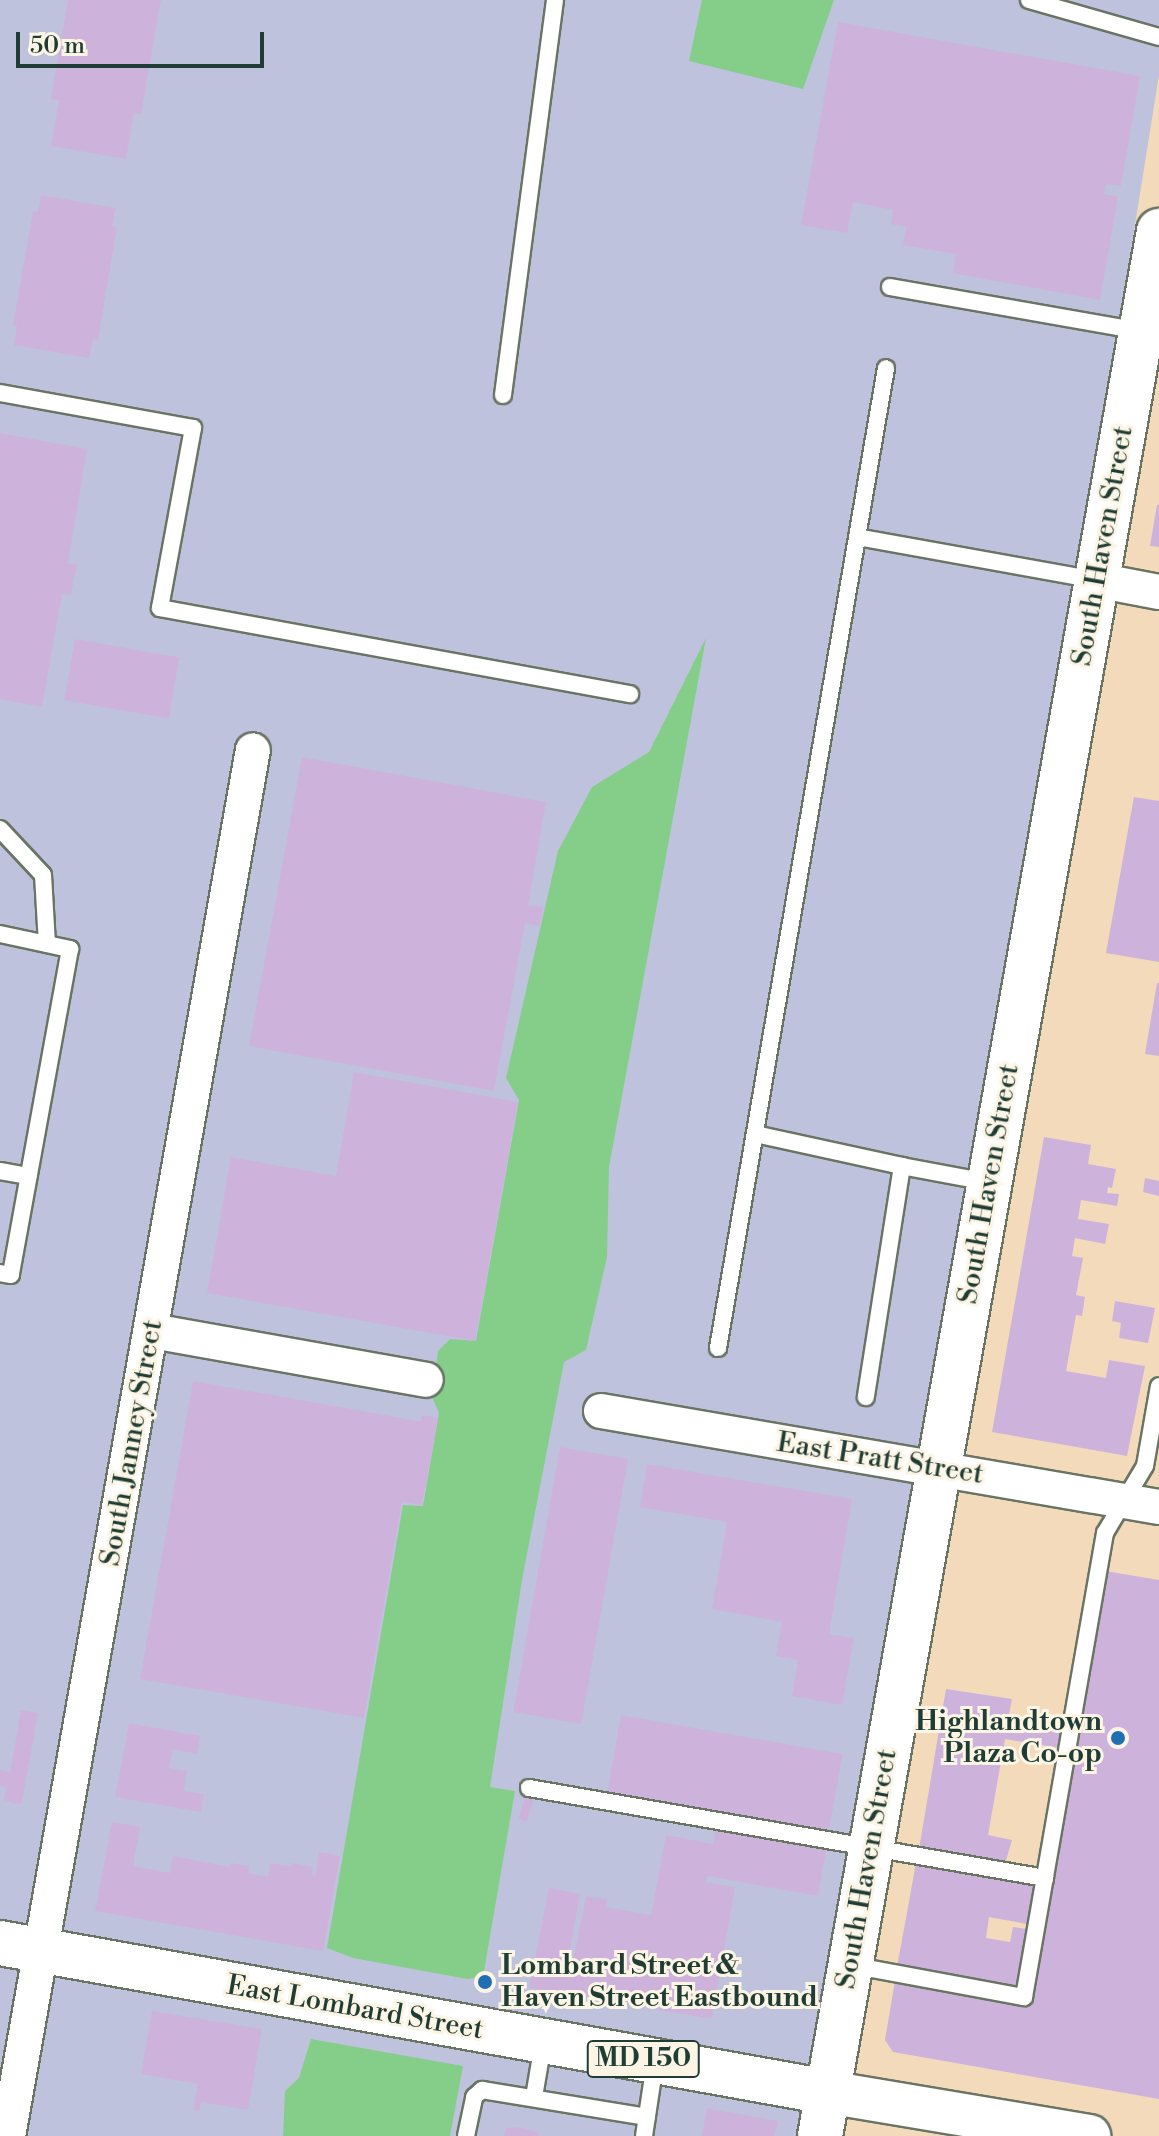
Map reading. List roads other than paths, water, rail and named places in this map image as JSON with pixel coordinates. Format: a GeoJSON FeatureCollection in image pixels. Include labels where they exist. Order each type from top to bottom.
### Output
{"type":"FeatureCollection","features":[{"type":"Feature","properties":{"kind":"main road","name":"South Haven Street"},"geometry":{"type":"LineString","coordinates":[[820,2136],[1159,231]]}},
{"type":"Feature","properties":{"kind":"main road","name":"East Lombard Street"},"geometry":{"type":"LineString","coordinates":[[0,1943],[827,2092]]}},
{"type":"Feature","properties":{"kind":"street"},"geometry":{"type":"LineString","coordinates":[[1096,580],[1159,592]]}},
{"type":"Feature","properties":{"kind":"street","name":"South Janney Street"},"geometry":{"type":"LineString","coordinates":[[8,2136],[253,750]]}},
{"type":"Feature","properties":{"kind":"street"},"geometry":{"type":"LineString","coordinates":[[152,1331],[426,1380]]}},
{"type":"Feature","properties":{"kind":"street","name":"East Pratt Street"},"geometry":{"type":"LineString","coordinates":[[601,1411],[1159,1507]]}},
{"type":"Feature","properties":{"kind":"street","name":"East Lombard Street"},"geometry":{"type":"LineString","coordinates":[[827,2092],[1089,2136]]}},
{"type":"Feature","properties":{"kind":"lane"},"geometry":{"type":"LineString","coordinates":[[503,395],[555,0]]}},
{"type":"Feature","properties":{"kind":"lane"},"geometry":{"type":"LineString","coordinates":[[1029,0],[1159,37]]}},
{"type":"Feature","properties":{"kind":"lane"},"geometry":{"type":"LineString","coordinates":[[890,287],[1141,331]]}},
{"type":"Feature","properties":{"kind":"lane"},"geometry":{"type":"LineString","coordinates":[[718,1348],[886,368]]}},
{"type":"Feature","properties":{"kind":"lane"},"geometry":{"type":"LineString","coordinates":[[0,393],[193,428],[160,608],[630,694]]}},
{"type":"Feature","properties":{"kind":"lane"},"geometry":{"type":"LineString","coordinates":[[857,537],[1096,580]]}},
{"type":"Feature","properties":{"kind":"lane"},"geometry":{"type":"LineString","coordinates":[[0,829],[43,875],[47,944]]}},
{"type":"Feature","properties":{"kind":"lane"},"geometry":{"type":"LineString","coordinates":[[0,934],[70,949],[11,1275],[0,1273]]}},
{"type":"Feature","properties":{"kind":"lane"},"geometry":{"type":"LineString","coordinates":[[755,1134],[990,1182]]}},
{"type":"Feature","properties":{"kind":"lane"},"geometry":{"type":"LineString","coordinates":[[866,1397],[902,1166]]}},
{"type":"Feature","properties":{"kind":"lane"},"geometry":{"type":"LineString","coordinates":[[0,1171],[29,1176]]}},
{"type":"Feature","properties":{"kind":"lane"},"geometry":{"type":"LineString","coordinates":[[850,1965],[1024,1997],[1105,1533],[1145,1466],[1159,1386]]}},
{"type":"Feature","properties":{"kind":"lane"},"geometry":{"type":"LineString","coordinates":[[529,1788],[1045,1878]]}},
{"type":"Feature","properties":{"kind":"lane"},"geometry":{"type":"LineString","coordinates":[[534,2097],[544,2041]]}},
{"type":"Feature","properties":{"kind":"lane"},"geometry":{"type":"LineString","coordinates":[[644,2136],[656,2062]]}},
{"type":"Feature","properties":{"kind":"lane"},"geometry":{"type":"LineString","coordinates":[[466,2136],[474,2097],[482,2090],[647,2117]]}},
{"type":"Feature","properties":{"kind":"place","name":"Highlandtown Plaza Co-op"},"geometry":{"type":"Point","coordinates":[1118,1738]}},
{"type":"Feature","properties":{"kind":"place","name":"Lombard Street & Haven Street Eastbound"},"geometry":{"type":"Point","coordinates":[485,1982]}}]}
